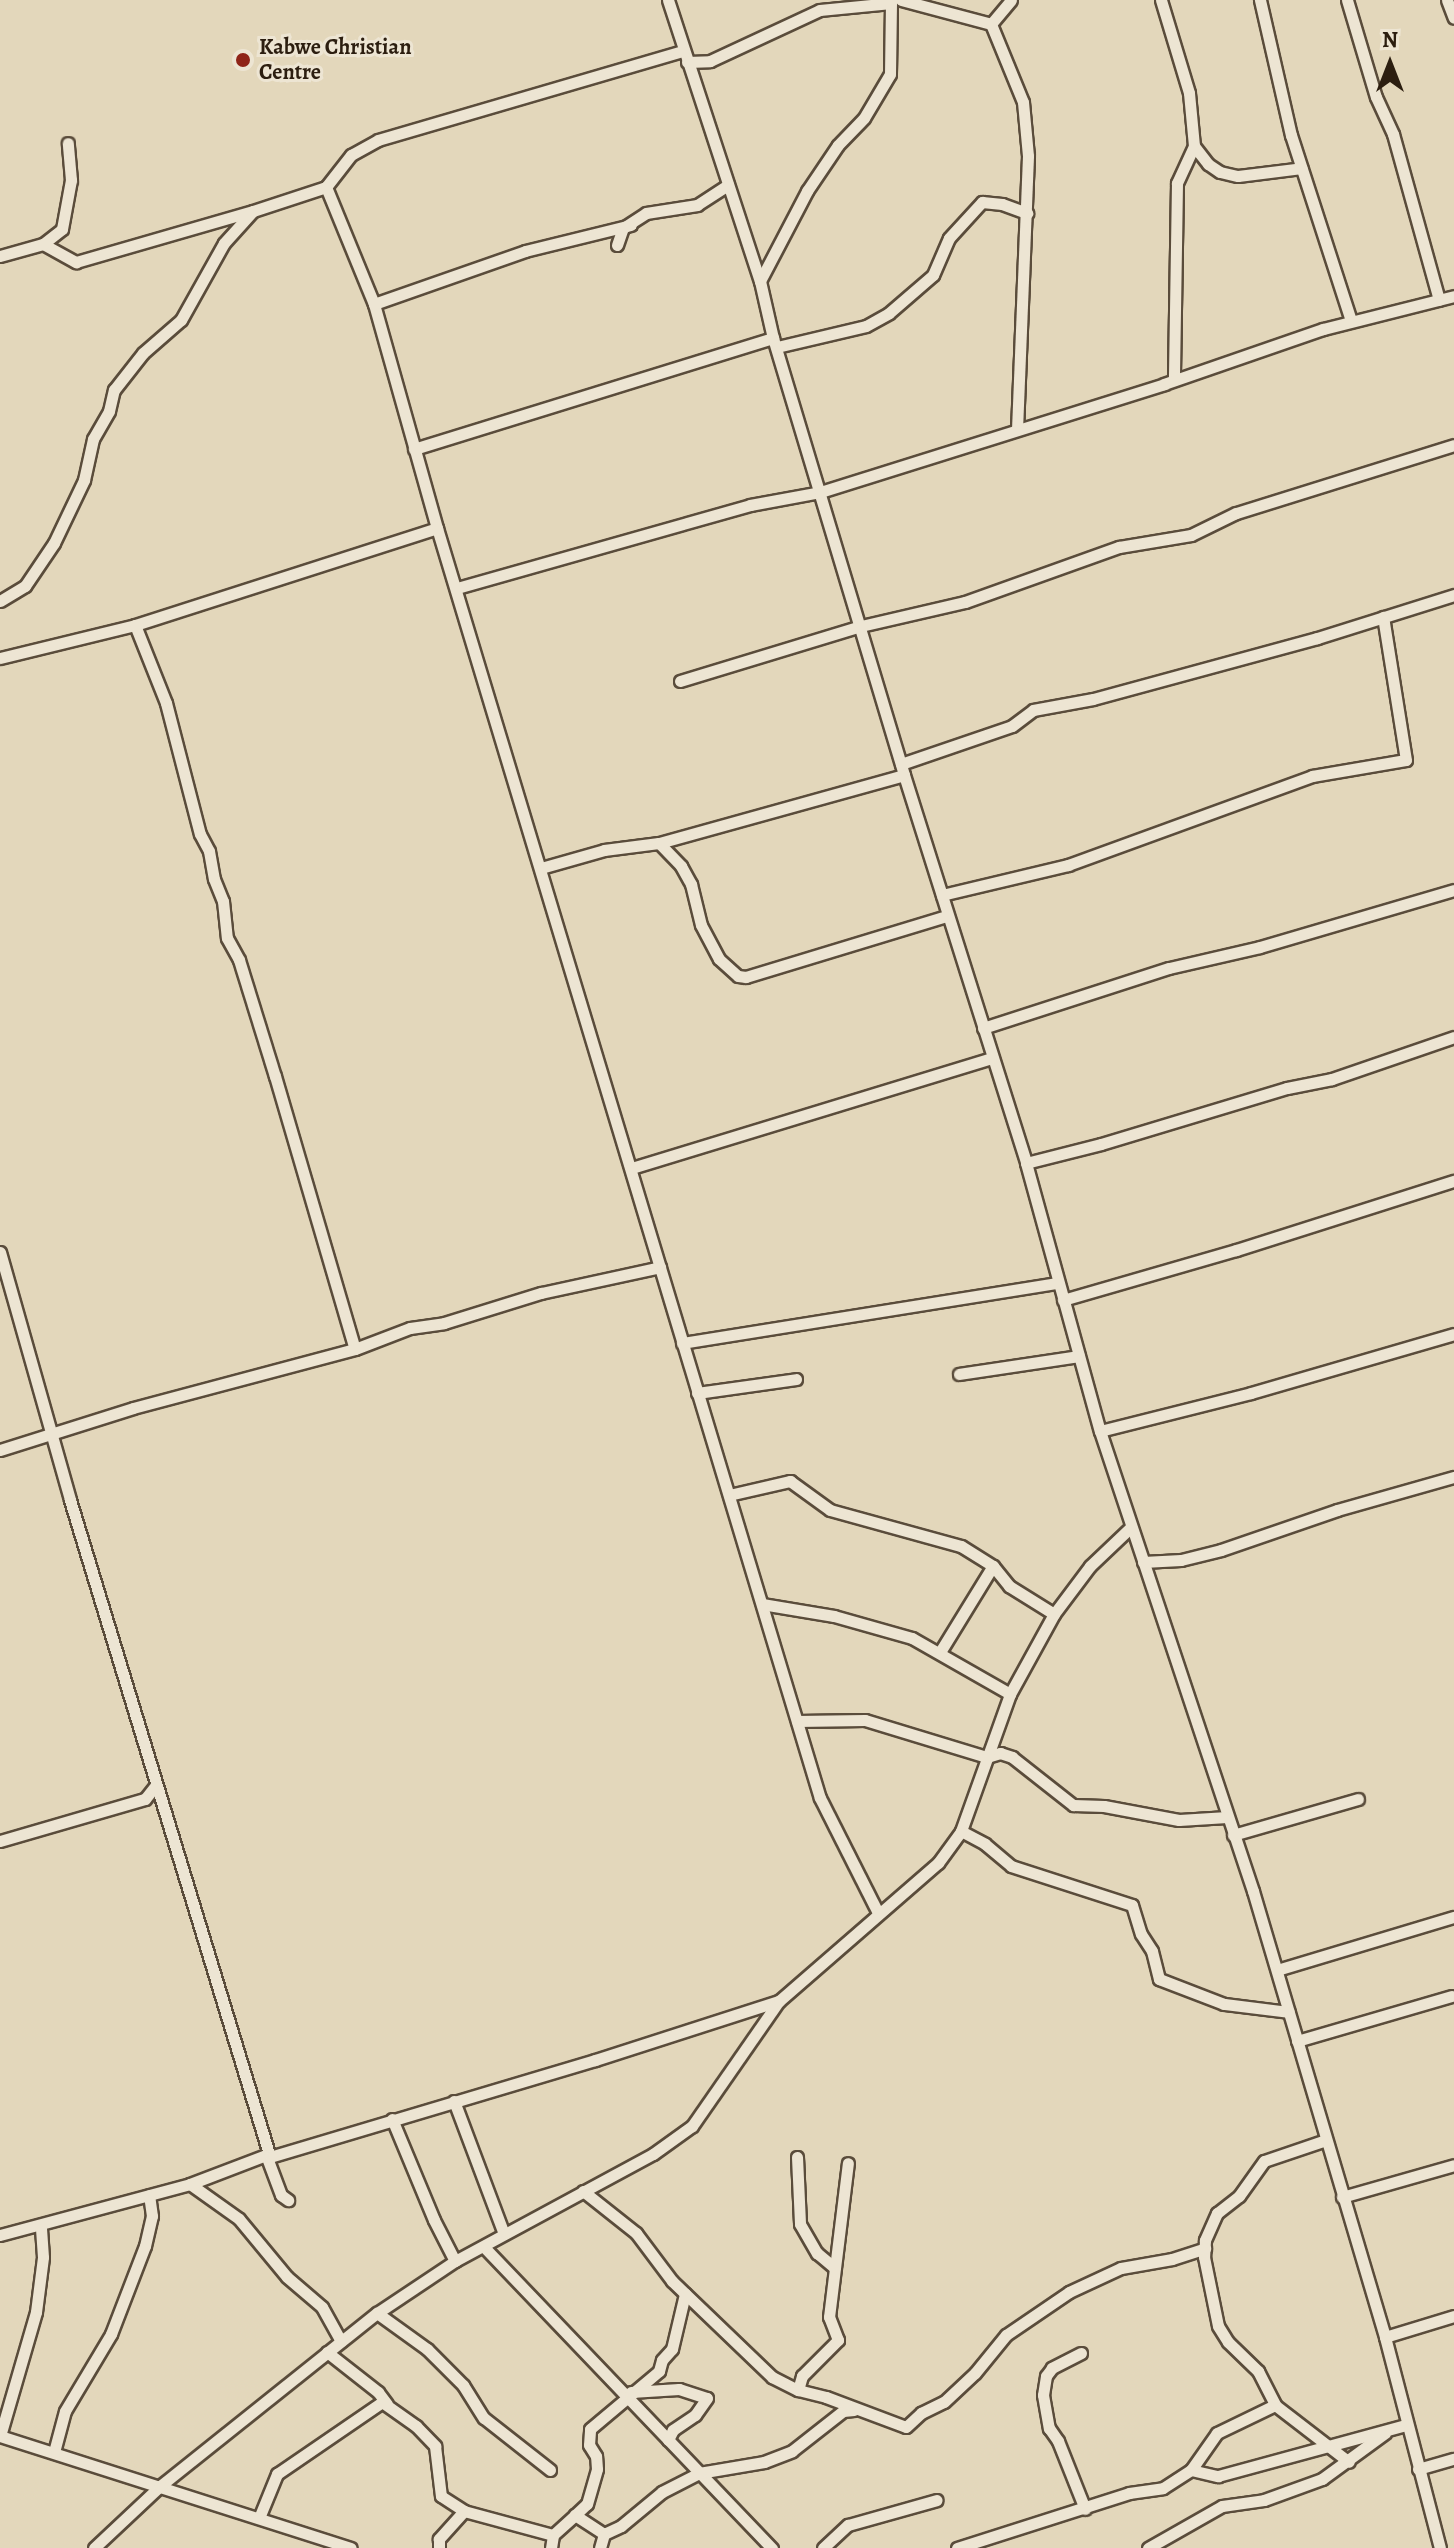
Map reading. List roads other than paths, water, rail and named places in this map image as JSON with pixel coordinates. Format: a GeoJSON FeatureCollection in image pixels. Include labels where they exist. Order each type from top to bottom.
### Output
{"type":"FeatureCollection","features":[{"type":"Feature","properties":{"kind":"street"},"geometry":{"type":"LineString","coordinates":[[668,0],[760,281],[775,342],[902,770],[1026,1163],[1100,1431],[1277,1970],[1385,2337],[1440,2548]]}},
{"type":"Feature","properties":{"kind":"street"},"geometry":{"type":"LineString","coordinates":[[991,24],[1011,0]]}},
{"type":"Feature","properties":{"kind":"street"},"geometry":{"type":"LineString","coordinates":[[1161,0],[1189,93],[1194,146],[1177,183],[1174,380]]}},
{"type":"Feature","properties":{"kind":"street"},"geometry":{"type":"LineString","coordinates":[[1260,0],[1302,168],[1351,321]]}},
{"type":"Feature","properties":{"kind":"street"},"geometry":{"type":"LineString","coordinates":[[1347,0],[1376,97],[1393,134],[1439,300]]}},
{"type":"Feature","properties":{"kind":"street"},"geometry":{"type":"LineString","coordinates":[[1447,0],[1454,18]]}},
{"type":"Feature","properties":{"kind":"street"},"geometry":{"type":"LineString","coordinates":[[760,281],[807,191],[838,145],[864,118],[890,74],[894,1]]}},
{"type":"Feature","properties":{"kind":"street"},"geometry":{"type":"LineString","coordinates":[[43,244],[76,262],[253,211],[326,187],[351,155],[378,140],[685,56],[710,61],[820,10],[894,1],[991,24]]}},
{"type":"Feature","properties":{"kind":"street"},"geometry":{"type":"LineString","coordinates":[[991,24],[1023,102],[1028,156],[1017,429]]}},
{"type":"Feature","properties":{"kind":"street"},"geometry":{"type":"LineString","coordinates":[[0,256],[43,244],[62,229],[71,180],[68,143]]}},
{"type":"Feature","properties":{"kind":"street"},"geometry":{"type":"LineString","coordinates":[[1194,146],[1208,164],[1220,172],[1238,176],[1302,168]]}},
{"type":"Feature","properties":{"kind":"street"},"geometry":{"type":"LineString","coordinates":[[617,245],[623,228],[655,209],[697,205],[728,185]]}},
{"type":"Feature","properties":{"kind":"street"},"geometry":{"type":"LineString","coordinates":[[326,187],[374,304],[437,528],[828,1818],[866,1883],[878,1913]]}},
{"type":"Feature","properties":{"kind":"street"},"geometry":{"type":"LineString","coordinates":[[414,449],[775,342],[866,326],[889,313],[933,275],[949,238],[982,202],[1002,204],[1027,213]]}},
{"type":"Feature","properties":{"kind":"street"},"geometry":{"type":"LineString","coordinates":[[0,601],[25,586],[54,543],[84,480],[93,439],[109,411],[114,390],[143,353],[181,320],[224,243],[253,211]]}},
{"type":"Feature","properties":{"kind":"street"},"geometry":{"type":"LineString","coordinates":[[374,304],[525,251],[631,225]]}},
{"type":"Feature","properties":{"kind":"street"},"geometry":{"type":"LineString","coordinates":[[457,588],[750,505],[820,492],[1351,321],[1454,296]]}},
{"type":"Feature","properties":{"kind":"street"},"geometry":{"type":"LineString","coordinates":[[680,681],[861,626],[965,602],[1119,547],[1191,535],[1236,513],[1454,445]]}},
{"type":"Feature","properties":{"kind":"street"},"geometry":{"type":"LineString","coordinates":[[0,658],[135,625],[437,528]]}},
{"type":"Feature","properties":{"kind":"street"},"geometry":{"type":"LineString","coordinates":[[541,868],[604,850],[659,843],[902,770],[1012,726],[1033,710],[1093,699],[1454,595]]}},
{"type":"Feature","properties":{"kind":"street"},"geometry":{"type":"LineString","coordinates":[[942,895],[1068,865],[1312,776],[1406,760],[1383,617]]}},
{"type":"Feature","properties":{"kind":"street"},"geometry":{"type":"LineString","coordinates":[[135,625],[166,703],[200,834],[209,851],[223,901],[227,938],[239,960],[355,1349]]}},
{"type":"Feature","properties":{"kind":"street"},"geometry":{"type":"LineString","coordinates":[[659,843],[681,866],[691,884],[701,925],[719,959],[738,976],[746,977],[947,916]]}},
{"type":"Feature","properties":{"kind":"street"},"geometry":{"type":"LineString","coordinates":[[983,1028],[1169,968],[1260,947],[1454,890]]}},
{"type":"Feature","properties":{"kind":"street"},"geometry":{"type":"LineString","coordinates":[[1026,1163],[1101,1144],[1287,1088],[1332,1079],[1454,1037]]}},
{"type":"Feature","properties":{"kind":"street"},"geometry":{"type":"LineString","coordinates":[[632,1168],[991,1058]]}},
{"type":"Feature","properties":{"kind":"street"},"geometry":{"type":"LineString","coordinates":[[1063,1300],[1236,1250],[1454,1181]]}},
{"type":"Feature","properties":{"kind":"street"},"geometry":{"type":"LineString","coordinates":[[0,1252],[153,1791],[163,1801],[268,2156],[281,2195],[288,2200]]}},
{"type":"Feature","properties":{"kind":"street"},"geometry":{"type":"LineString","coordinates":[[0,1450],[133,1408],[355,1349],[410,1328],[444,1323],[541,1293],[660,1267]]}},
{"type":"Feature","properties":{"kind":"street"},"geometry":{"type":"LineString","coordinates":[[682,1343],[1058,1283]]}},
{"type":"Feature","properties":{"kind":"street"},"geometry":{"type":"LineString","coordinates":[[1100,1431],[1251,1393],[1454,1334]]}},
{"type":"Feature","properties":{"kind":"street"},"geometry":{"type":"LineString","coordinates":[[959,1374],[1079,1356]]}},
{"type":"Feature","properties":{"kind":"street"},"geometry":{"type":"LineString","coordinates":[[697,1393],[796,1379]]}},
{"type":"Feature","properties":{"kind":"street"},"geometry":{"type":"LineString","coordinates":[[1143,1562],[1181,1560],[1221,1550],[1337,1510],[1454,1477]]}},
{"type":"Feature","properties":{"kind":"street"},"geometry":{"type":"LineString","coordinates":[[729,1495],[787,1480],[830,1510],[949,1541],[993,1566],[1009,1586],[1054,1614]]}},
{"type":"Feature","properties":{"kind":"street"},"geometry":{"type":"LineString","coordinates":[[94,2548],[160,2486],[377,2313],[455,2261],[653,2154],[692,2126],[779,2001],[938,1863],[961,1831],[1010,1694],[1054,1614],[1090,1566],[1131,1527]]}},
{"type":"Feature","properties":{"kind":"street"},"geometry":{"type":"LineString","coordinates":[[940,1652],[993,1566]]}},
{"type":"Feature","properties":{"kind":"street"},"geometry":{"type":"LineString","coordinates":[[762,1604],[834,1616],[912,1638],[1010,1694]]}},
{"type":"Feature","properties":{"kind":"street"},"geometry":{"type":"LineString","coordinates":[[797,1721],[865,1720],[987,1757],[1000,1753],[1024,1763],[1037,1780],[1073,1805],[1104,1806],[1164,1819],[1227,1817]]}},
{"type":"Feature","properties":{"kind":"street"},"geometry":{"type":"LineString","coordinates":[[0,1841],[153,1791]]}},
{"type":"Feature","properties":{"kind":"street"},"geometry":{"type":"LineString","coordinates":[[1233,1835],[1358,1799]]}},
{"type":"Feature","properties":{"kind":"street"},"geometry":{"type":"LineString","coordinates":[[961,1831],[985,1844],[1011,1866],[1132,1905],[1141,1934],[1152,1951],[1159,1979],[1224,2004],[1289,2012]]}},
{"type":"Feature","properties":{"kind":"street"},"geometry":{"type":"LineString","coordinates":[[1277,1970],[1454,1917]]}},
{"type":"Feature","properties":{"kind":"street"},"geometry":{"type":"LineString","coordinates":[[1297,2041],[1452,1996]]}},
{"type":"Feature","properties":{"kind":"street"},"geometry":{"type":"LineString","coordinates":[[0,2235],[190,2184],[268,2156],[779,2001]]}},
{"type":"Feature","properties":{"kind":"street"},"geometry":{"type":"LineString","coordinates":[[454,2101],[504,2234]]}},
{"type":"Feature","properties":{"kind":"street"},"geometry":{"type":"LineString","coordinates":[[392,2119],[434,2220],[455,2261]]}},
{"type":"Feature","properties":{"kind":"street"},"geometry":{"type":"LineString","coordinates":[[1326,2140],[1264,2161],[1239,2196],[1217,2213],[1205,2248],[1205,2270],[1218,2326],[1228,2342],[1258,2371],[1275,2405],[1349,2462]]}},
{"type":"Feature","properties":{"kind":"street"},"geometry":{"type":"LineString","coordinates":[[797,2157],[800,2224],[817,2253],[835,2268]]}},
{"type":"Feature","properties":{"kind":"street"},"geometry":{"type":"LineString","coordinates":[[798,2390],[802,2376],[838,2340],[829,2317],[848,2163]]}},
{"type":"Feature","properties":{"kind":"street"},"geometry":{"type":"LineString","coordinates":[[1342,2197],[1454,2165]]}},
{"type":"Feature","properties":{"kind":"street"},"geometry":{"type":"LineString","coordinates":[[190,2184],[239,2219],[287,2277],[322,2307],[341,2341]]}},
{"type":"Feature","properties":{"kind":"street"},"geometry":{"type":"LineString","coordinates":[[583,2191],[636,2233],[685,2294],[772,2377],[798,2390],[906,2427],[921,2413],[944,2402],[975,2373],[1006,2335],[1069,2292],[1121,2268],[1172,2259],[1205,2248]]}},
{"type":"Feature","properties":{"kind":"street"},"geometry":{"type":"LineString","coordinates":[[54,2452],[65,2411],[111,2334],[145,2246],[152,2216],[149,2195]]}},
{"type":"Feature","properties":{"kind":"street"},"geometry":{"type":"LineString","coordinates":[[41,2225],[43,2257],[36,2312],[0,2436],[259,2518],[322,2544],[351,2548]]}},
{"type":"Feature","properties":{"kind":"street"},"geometry":{"type":"LineString","coordinates":[[484,2247],[628,2394],[772,2548]]}},
{"type":"Feature","properties":{"kind":"street"},"geometry":{"type":"LineString","coordinates":[[551,2548],[553,2535],[587,2504],[597,2469],[596,2456],[589,2445],[590,2429],[659,2371],[662,2360],[672,2349],[685,2294]]}},
{"type":"Feature","properties":{"kind":"street"},"geometry":{"type":"LineString","coordinates":[[377,2313],[427,2349],[463,2385],[484,2418],[550,2470]]}},
{"type":"Feature","properties":{"kind":"street"},"geometry":{"type":"LineString","coordinates":[[1385,2337],[1454,2316]]}},
{"type":"Feature","properties":{"kind":"street"},"geometry":{"type":"LineString","coordinates":[[327,2352],[378,2392],[387,2404],[435,2446],[441,2496],[464,2511],[553,2535]]}},
{"type":"Feature","properties":{"kind":"street"},"geometry":{"type":"LineString","coordinates":[[1081,2353],[1052,2368],[1046,2376],[1043,2395],[1049,2428],[1085,2509]]}},
{"type":"Feature","properties":{"kind":"street"},"geometry":{"type":"LineString","coordinates":[[628,2394],[679,2389],[707,2398],[695,2415],[673,2430],[668,2440]]}},
{"type":"Feature","properties":{"kind":"street"},"geometry":{"type":"LineString","coordinates":[[259,2518],[277,2474],[378,2402],[387,2404]]}},
{"type":"Feature","properties":{"kind":"street"},"geometry":{"type":"LineString","coordinates":[[957,2548],[980,2545],[1129,2493],[1163,2488],[1191,2470],[1217,2433],[1275,2405]]}},
{"type":"Feature","properties":{"kind":"street"},"geometry":{"type":"LineString","coordinates":[[600,2548],[604,2534],[621,2526],[662,2492],[699,2473],[764,2462],[792,2451],[843,2411],[858,2410]]}},
{"type":"Feature","properties":{"kind":"street"},"geometry":{"type":"LineString","coordinates":[[1191,2470],[1218,2476],[1406,2425]]}},
{"type":"Feature","properties":{"kind":"street"},"geometry":{"type":"LineString","coordinates":[[1148,2548],[1222,2506],[1287,2492],[1322,2479],[1349,2462],[1388,2430]]}},
{"type":"Feature","properties":{"kind":"street"},"geometry":{"type":"LineString","coordinates":[[1418,2469],[1454,2459]]}},
{"type":"Feature","properties":{"kind":"street"},"geometry":{"type":"LineString","coordinates":[[823,2548],[848,2525],[937,2500]]}},
{"type":"Feature","properties":{"kind":"street"},"geometry":{"type":"LineString","coordinates":[[439,2548],[439,2539],[464,2511]]}},
{"type":"Feature","properties":{"kind":"street"},"geometry":{"type":"LineString","coordinates":[[575,2515],[604,2534]]}},
{"type":"Feature","properties":{"kind":"place","name":"Kabwe Christian Centre"},"geometry":{"type":"Point","coordinates":[243,60]}}]}
